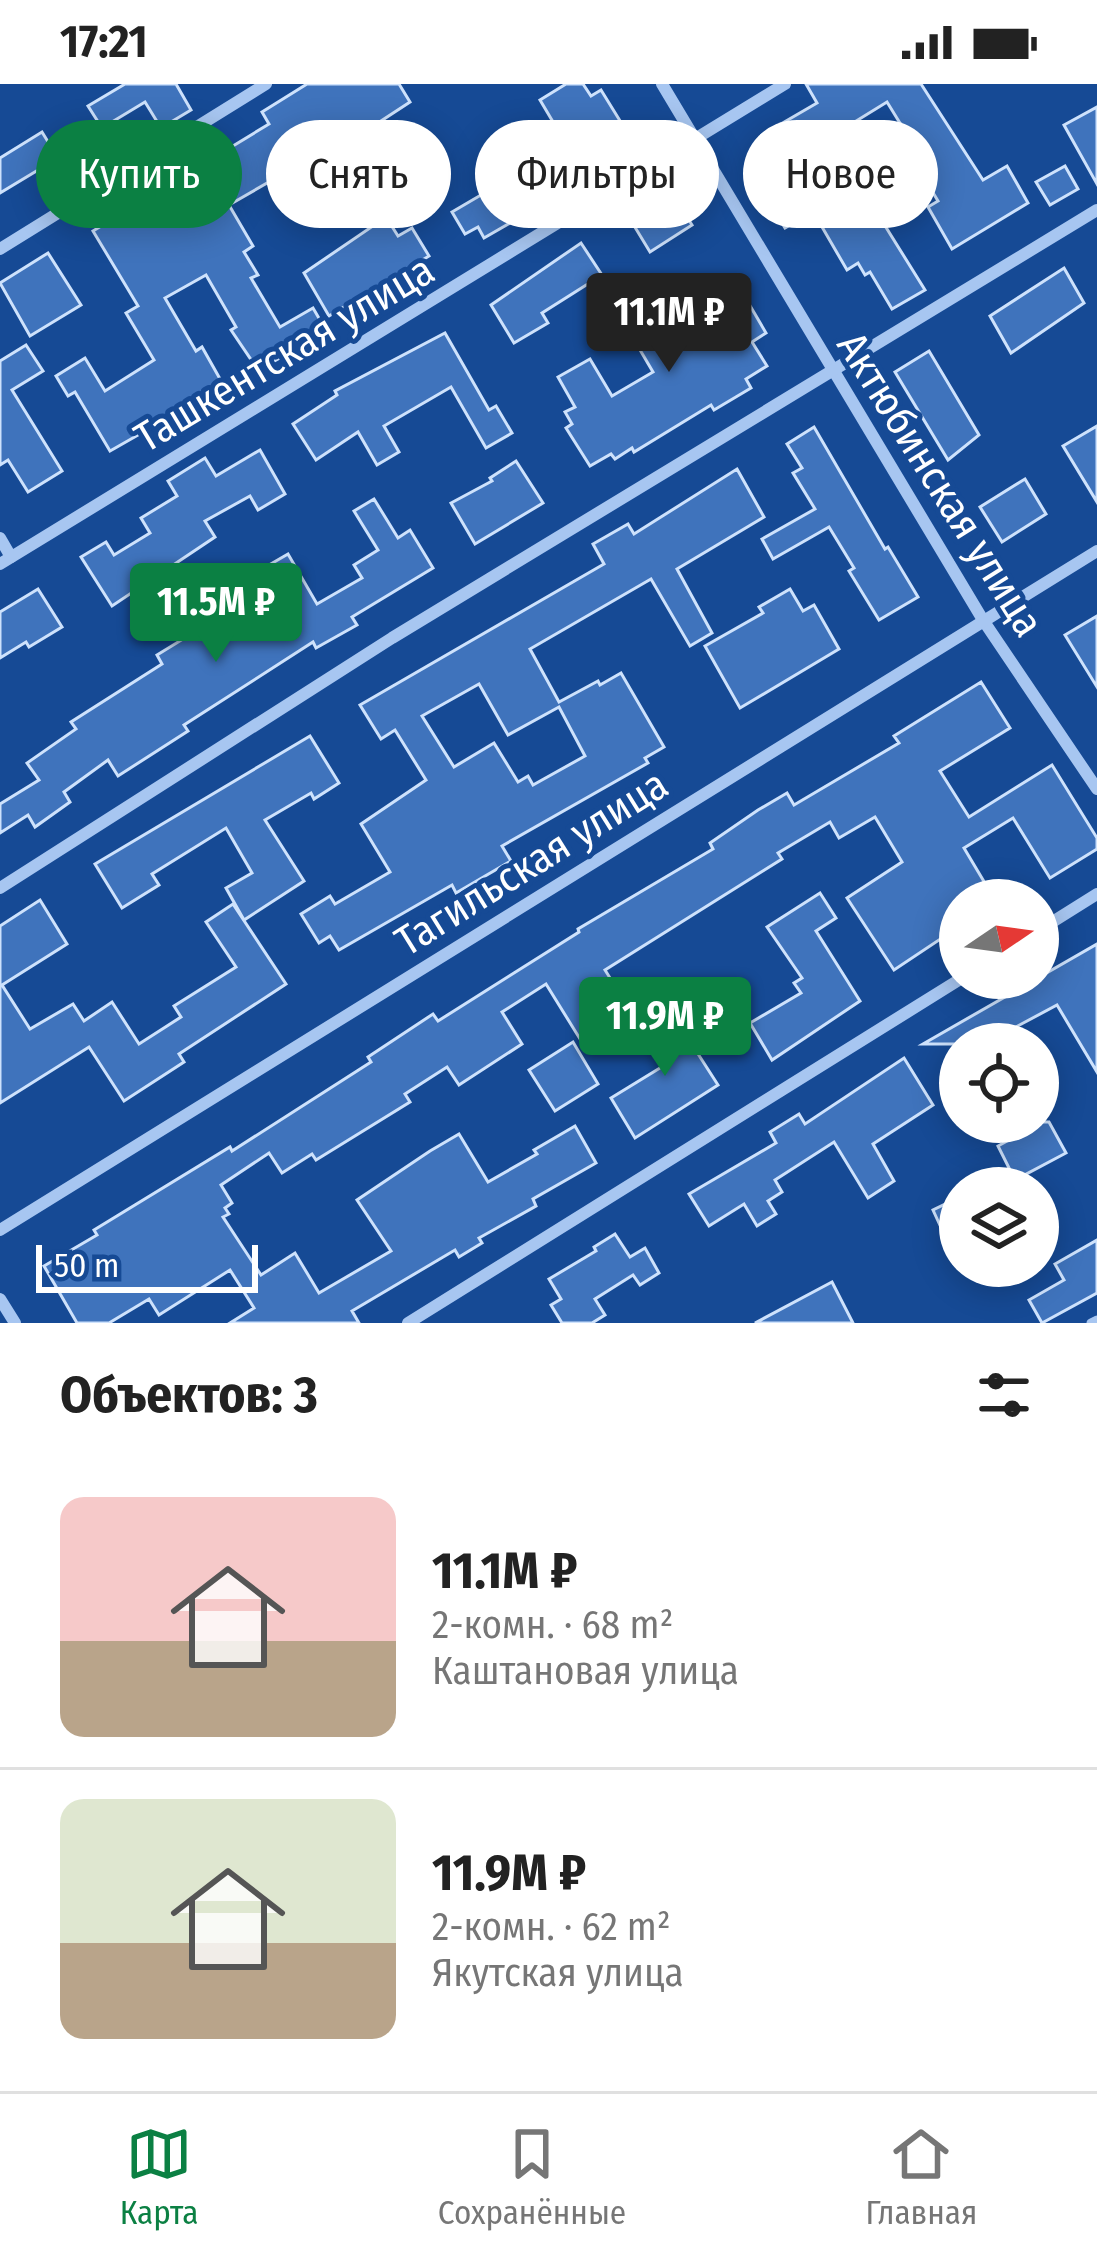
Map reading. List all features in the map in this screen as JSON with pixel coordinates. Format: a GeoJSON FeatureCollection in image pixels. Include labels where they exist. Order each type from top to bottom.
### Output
{"type":"FeatureCollection","features":[{"type":"Feature","properties":{"kind":"street"},"geometry":{"type":"LineString","coordinates":[[0,249],[266,84]]}},
{"type":"Feature","properties":{"kind":"street","name":"Актюбинская улица"},"geometry":{"type":"LineString","coordinates":[[662,84],[684,120]]}},
{"type":"Feature","properties":{"kind":"street","name":"Ташкентская улица"},"geometry":{"type":"LineString","coordinates":[[719,126],[785,84]]}},
{"type":"Feature","properties":{"kind":"street","name":"Актюбинская улица"},"geometry":{"type":"LineString","coordinates":[[719,179],[983,620],[1097,789]]}},
{"type":"Feature","properties":{"kind":"street"},"geometry":{"type":"LineString","coordinates":[[0,888],[392,638],[1097,210]]}},
{"type":"Feature","properties":{"kind":"street","name":"Ташкентская улица"},"geometry":{"type":"LineString","coordinates":[[6,560],[551,228]]}},
{"type":"Feature","properties":{"kind":"street"},"geometry":{"type":"LineString","coordinates":[[0,538],[6,560]]}},
{"type":"Feature","properties":{"kind":"street","name":"Тагильская улица"},"geometry":{"type":"LineString","coordinates":[[0,1230],[1097,551]]}},
{"type":"Feature","properties":{"kind":"street"},"geometry":{"type":"LineString","coordinates":[[1059,918],[1097,894]]}},
{"type":"Feature","properties":{"kind":"street"},"geometry":{"type":"LineString","coordinates":[[408,1323],[939,992]]}},
{"type":"Feature","properties":{"kind":"street"},"geometry":{"type":"LineString","coordinates":[[0,1299],[15,1323]]}},
{"type":"Feature","properties":{"kind":"building"},"geometry":{"type":"Polygon","coordinates":[[[125,84],[176,84],[191,110],[174,120],[156,120],[145,102],[115,120],[97,120],[88,106],[125,84]]]}},
{"type":"Feature","properties":{"kind":"building"},"geometry":{"type":"Polygon","coordinates":[[[307,84],[399,84],[410,102],[382,120],[267,120],[262,112],[307,84]]]}},
{"type":"Feature","properties":{"kind":"building"},"geometry":{"type":"Polygon","coordinates":[[[566,84],[583,84],[591,96],[601,90],[620,120],[552,120],[540,100],[566,84]]]}},
{"type":"Feature","properties":{"kind":"building"},"geometry":{"type":"Polygon","coordinates":[[[806,84],[921,84],[983,180],[1007,166],[1028,203],[952,249],[938,224],[938,120],[898,120],[887,102],[858,120],[788,120],[817,103],[806,84]]]}},
{"type":"Feature","properties":{"kind":"building"},"geometry":{"type":"Polygon","coordinates":[[[1097,107],[1097,184],[1064,125],[1097,107]]]}},
{"type":"Feature","properties":{"kind":"building"},"geometry":{"type":"Polygon","coordinates":[[[266,126],[266,184],[242,198],[242,140],[266,126]]]}},
{"type":"Feature","properties":{"kind":"building"},"geometry":{"type":"Polygon","coordinates":[[[36,136],[36,171],[0,193],[0,158],[36,136]]]}},
{"type":"Feature","properties":{"kind":"building"},"geometry":{"type":"Polygon","coordinates":[[[1065,166],[1078,189],[1050,205],[1036,182],[1065,166]]]}},
{"type":"Feature","properties":{"kind":"building"},"geometry":{"type":"Polygon","coordinates":[[[475,198],[476,228],[465,234],[452,212],[475,198]]]}},
{"type":"Feature","properties":{"kind":"building"},"geometry":{"type":"Polygon","coordinates":[[[242,227],[253,246],[244,252],[258,275],[251,278],[280,327],[313,308],[327,332],[258,370],[231,330],[236,327],[206,275],[165,298],[196,351],[202,347],[224,386],[110,451],[75,392],[68,396],[56,376],[85,358],[105,391],[154,360],[126,313],[138,306],[93,231],[242,227]]]}},
{"type":"Feature","properties":{"kind":"building"},"geometry":{"type":"Polygon","coordinates":[[[370,228],[393,228],[398,236],[412,228],[429,256],[329,316],[304,273],[370,228]]]}},
{"type":"Feature","properties":{"kind":"building"},"geometry":{"type":"Polygon","coordinates":[[[479,228],[501,228],[484,238],[479,228]]]}},
{"type":"Feature","properties":{"kind":"building"},"geometry":{"type":"Polygon","coordinates":[[[635,228],[687,228],[650,252],[635,228]]]}},
{"type":"Feature","properties":{"kind":"building"},"geometry":{"type":"Polygon","coordinates":[[[823,228],[886,228],[925,290],[892,309],[870,272],[865,275],[858,263],[847,270],[823,228]]]}},
{"type":"Feature","properties":{"kind":"building"},"geometry":{"type":"Polygon","coordinates":[[[581,243],[602,275],[542,313],[548,323],[514,343],[491,305],[581,243]]]}},
{"type":"Feature","properties":{"kind":"building"},"geometry":{"type":"Polygon","coordinates":[[[48,253],[81,305],[30,336],[0,283],[48,253]]]}},
{"type":"Feature","properties":{"kind":"building"},"geometry":{"type":"Polygon","coordinates":[[[1064,268],[1084,303],[1011,353],[990,316],[1064,268]]]}},
{"type":"Feature","properties":{"kind":"building"},"geometry":{"type":"Polygon","coordinates":[[[732,275],[766,333],[752,342],[767,366],[746,379],[751,388],[714,410],[711,405],[634,452],[632,448],[615,459],[611,454],[590,466],[566,428],[572,424],[565,412],[575,407],[558,377],[590,359],[612,396],[653,372],[633,338],[732,275]]]}},
{"type":"Feature","properties":{"kind":"building"},"geometry":{"type":"Polygon","coordinates":[[[445,333],[489,410],[496,406],[512,433],[486,448],[451,387],[384,426],[399,452],[377,465],[358,432],[316,460],[293,424],[337,395],[335,391],[445,333]]]}},
{"type":"Feature","properties":{"kind":"building"},"geometry":{"type":"Polygon","coordinates":[[[26,345],[43,371],[12,390],[62,471],[28,492],[8,460],[0,465],[0,361],[26,345]]]}},
{"type":"Feature","properties":{"kind":"building"},"geometry":{"type":"Polygon","coordinates":[[[929,351],[979,435],[948,460],[895,372],[929,351]]]}},
{"type":"Feature","properties":{"kind":"building"},"geometry":{"type":"Polygon","coordinates":[[[1097,426],[1097,502],[1063,446],[1097,426]]]}},
{"type":"Feature","properties":{"kind":"building"},"geometry":{"type":"Polygon","coordinates":[[[814,427],[918,597],[879,620],[829,527],[773,559],[762,539],[815,509],[793,473],[802,468],[787,444],[814,427]]]}},
{"type":"Feature","properties":{"kind":"building"},"geometry":{"type":"Polygon","coordinates":[[[260,450],[285,494],[258,510],[250,496],[205,521],[215,537],[112,606],[81,557],[106,542],[114,555],[150,533],[141,518],[177,496],[168,481],[205,458],[216,476],[260,450]]]}},
{"type":"Feature","properties":{"kind":"building"},"geometry":{"type":"Polygon","coordinates":[[[516,461],[543,503],[475,544],[451,503],[492,481],[516,461]]]}},
{"type":"Feature","properties":{"kind":"building"},"geometry":{"type":"Polygon","coordinates":[[[737,469],[764,517],[677,569],[712,633],[690,646],[651,579],[530,649],[559,702],[621,673],[664,747],[645,758],[648,763],[502,846],[511,861],[456,893],[452,885],[339,950],[330,936],[319,943],[301,914],[330,896],[335,904],[390,872],[361,824],[426,780],[395,730],[381,739],[360,705],[604,564],[593,544],[628,524],[634,534],[737,469]],[[479,684],[422,716],[454,767],[494,743],[518,782],[528,776],[533,785],[585,756],[559,707],[508,735],[479,684]]]}},
{"type":"Feature","properties":{"kind":"building"},"geometry":{"type":"Polygon","coordinates":[[[1025,479],[1046,514],[1002,542],[980,507],[1025,479]]]}},
{"type":"Feature","properties":{"kind":"building"},"geometry":{"type":"Polygon","coordinates":[[[374,499],[398,538],[410,530],[433,568],[352,617],[357,625],[316,648],[313,642],[184,725],[188,731],[118,776],[108,760],[64,792],[70,802],[35,827],[28,815],[0,833],[0,804],[39,780],[27,763],[76,729],[71,722],[162,664],[157,655],[214,620],[204,603],[288,554],[317,604],[362,578],[354,565],[378,550],[354,511],[374,499]]]}},
{"type":"Feature","properties":{"kind":"building"},"geometry":{"type":"Polygon","coordinates":[[[38,589],[62,627],[0,658],[0,612],[38,589]]]}},
{"type":"Feature","properties":{"kind":"building"},"geometry":{"type":"Polygon","coordinates":[[[790,589],[803,611],[814,605],[839,649],[740,708],[705,646],[763,613],[759,607],[790,589]]]}},
{"type":"Feature","properties":{"kind":"building"},"geometry":{"type":"Polygon","coordinates":[[[1097,616],[1097,687],[1065,635],[1097,616]]]}},
{"type":"Feature","properties":{"kind":"building"},"geometry":{"type":"Polygon","coordinates":[[[981,682],[1010,728],[940,771],[969,817],[1052,765],[1097,838],[1097,849],[1050,878],[1013,818],[964,848],[982,879],[939,879],[939,940],[894,970],[847,898],[902,862],[875,817],[839,838],[830,822],[778,853],[782,859],[605,970],[634,1016],[585,1047],[546,984],[502,1012],[522,1044],[459,1085],[447,1067],[405,1094],[410,1102],[316,1160],[312,1154],[282,1173],[269,1153],[221,1185],[232,1203],[223,1217],[261,1275],[295,1253],[319,1293],[391,1251],[357,1200],[430,1151],[459,1134],[488,1182],[575,1126],[596,1163],[533,1199],[536,1206],[479,1238],[482,1243],[459,1257],[455,1250],[352,1311],[359,1323],[230,1323],[254,1308],[230,1270],[159,1315],[149,1299],[109,1323],[77,1323],[44,1266],[97,1235],[94,1230],[230,1147],[232,1151],[371,1062],[368,1057],[433,1014],[438,1021],[578,929],[713,849],[710,843],[758,810],[787,793],[794,805],[899,743],[894,736],[981,682]]]}},
{"type":"Feature","properties":{"kind":"building"},"geometry":{"type":"Polygon","coordinates":[[[310,736],[339,783],[265,820],[304,881],[244,920],[226,888],[252,873],[226,828],[152,874],[159,885],[122,908],[95,864],[310,736]]]}},
{"type":"Feature","properties":{"kind":"building"},"geometry":{"type":"Polygon","coordinates":[[[820,893],[836,918],[816,931],[860,1001],[772,1060],[750,1023],[801,993],[794,983],[802,978],[767,927],[820,893]]]}},
{"type":"Feature","properties":{"kind":"building"},"geometry":{"type":"Polygon","coordinates":[[[40,900],[67,944],[2,985],[30,1029],[73,1004],[84,1021],[112,1002],[139,1044],[181,1017],[174,1006],[236,967],[206,922],[233,904],[286,984],[179,1054],[184,1062],[124,1101],[89,1047],[0,1103],[0,926],[40,900]]]}},
{"type":"Feature","properties":{"kind":"building"},"geometry":{"type":"Polygon","coordinates":[[[1097,944],[1097,1072],[1057,1005],[1023,1023],[960,1023],[1001,999],[1059,999],[1059,966],[1097,944]]]}},
{"type":"Feature","properties":{"kind":"building"},"geometry":{"type":"Polygon","coordinates":[[[666,1004],[718,1085],[635,1138],[611,1098],[673,1060],[646,1018],[666,1004]]]}},
{"type":"Feature","properties":{"kind":"building"},"geometry":{"type":"Polygon","coordinates":[[[573,1042],[598,1084],[555,1111],[529,1070],[573,1042]]]}},
{"type":"Feature","properties":{"kind":"building"},"geometry":{"type":"Polygon","coordinates":[[[904,1058],[933,1105],[873,1144],[894,1181],[868,1198],[834,1142],[775,1180],[782,1192],[768,1201],[776,1214],[757,1226],[744,1204],[709,1226],[689,1194],[776,1143],[770,1132],[799,1114],[805,1124],[904,1058]]]}},
{"type":"Feature","properties":{"kind":"building"},"geometry":{"type":"Polygon","coordinates":[[[1059,1140],[1066,1153],[1040,1167],[1008,1167],[998,1146],[1059,1140]]]}},
{"type":"Feature","properties":{"kind":"building"},"geometry":{"type":"Polygon","coordinates":[[[615,1234],[630,1257],[645,1248],[659,1273],[640,1285],[633,1275],[595,1299],[605,1315],[592,1323],[562,1323],[551,1305],[561,1299],[549,1279],[615,1234]]]}},
{"type":"Feature","properties":{"kind":"building"},"geometry":{"type":"Polygon","coordinates":[[[1097,1240],[1097,1293],[1042,1323],[1029,1300],[1059,1287],[1064,1280],[1059,1262],[1097,1240]]]}},
{"type":"Feature","properties":{"kind":"building"},"geometry":{"type":"Polygon","coordinates":[[[832,1282],[853,1323],[755,1323],[832,1282]]]}}]}
